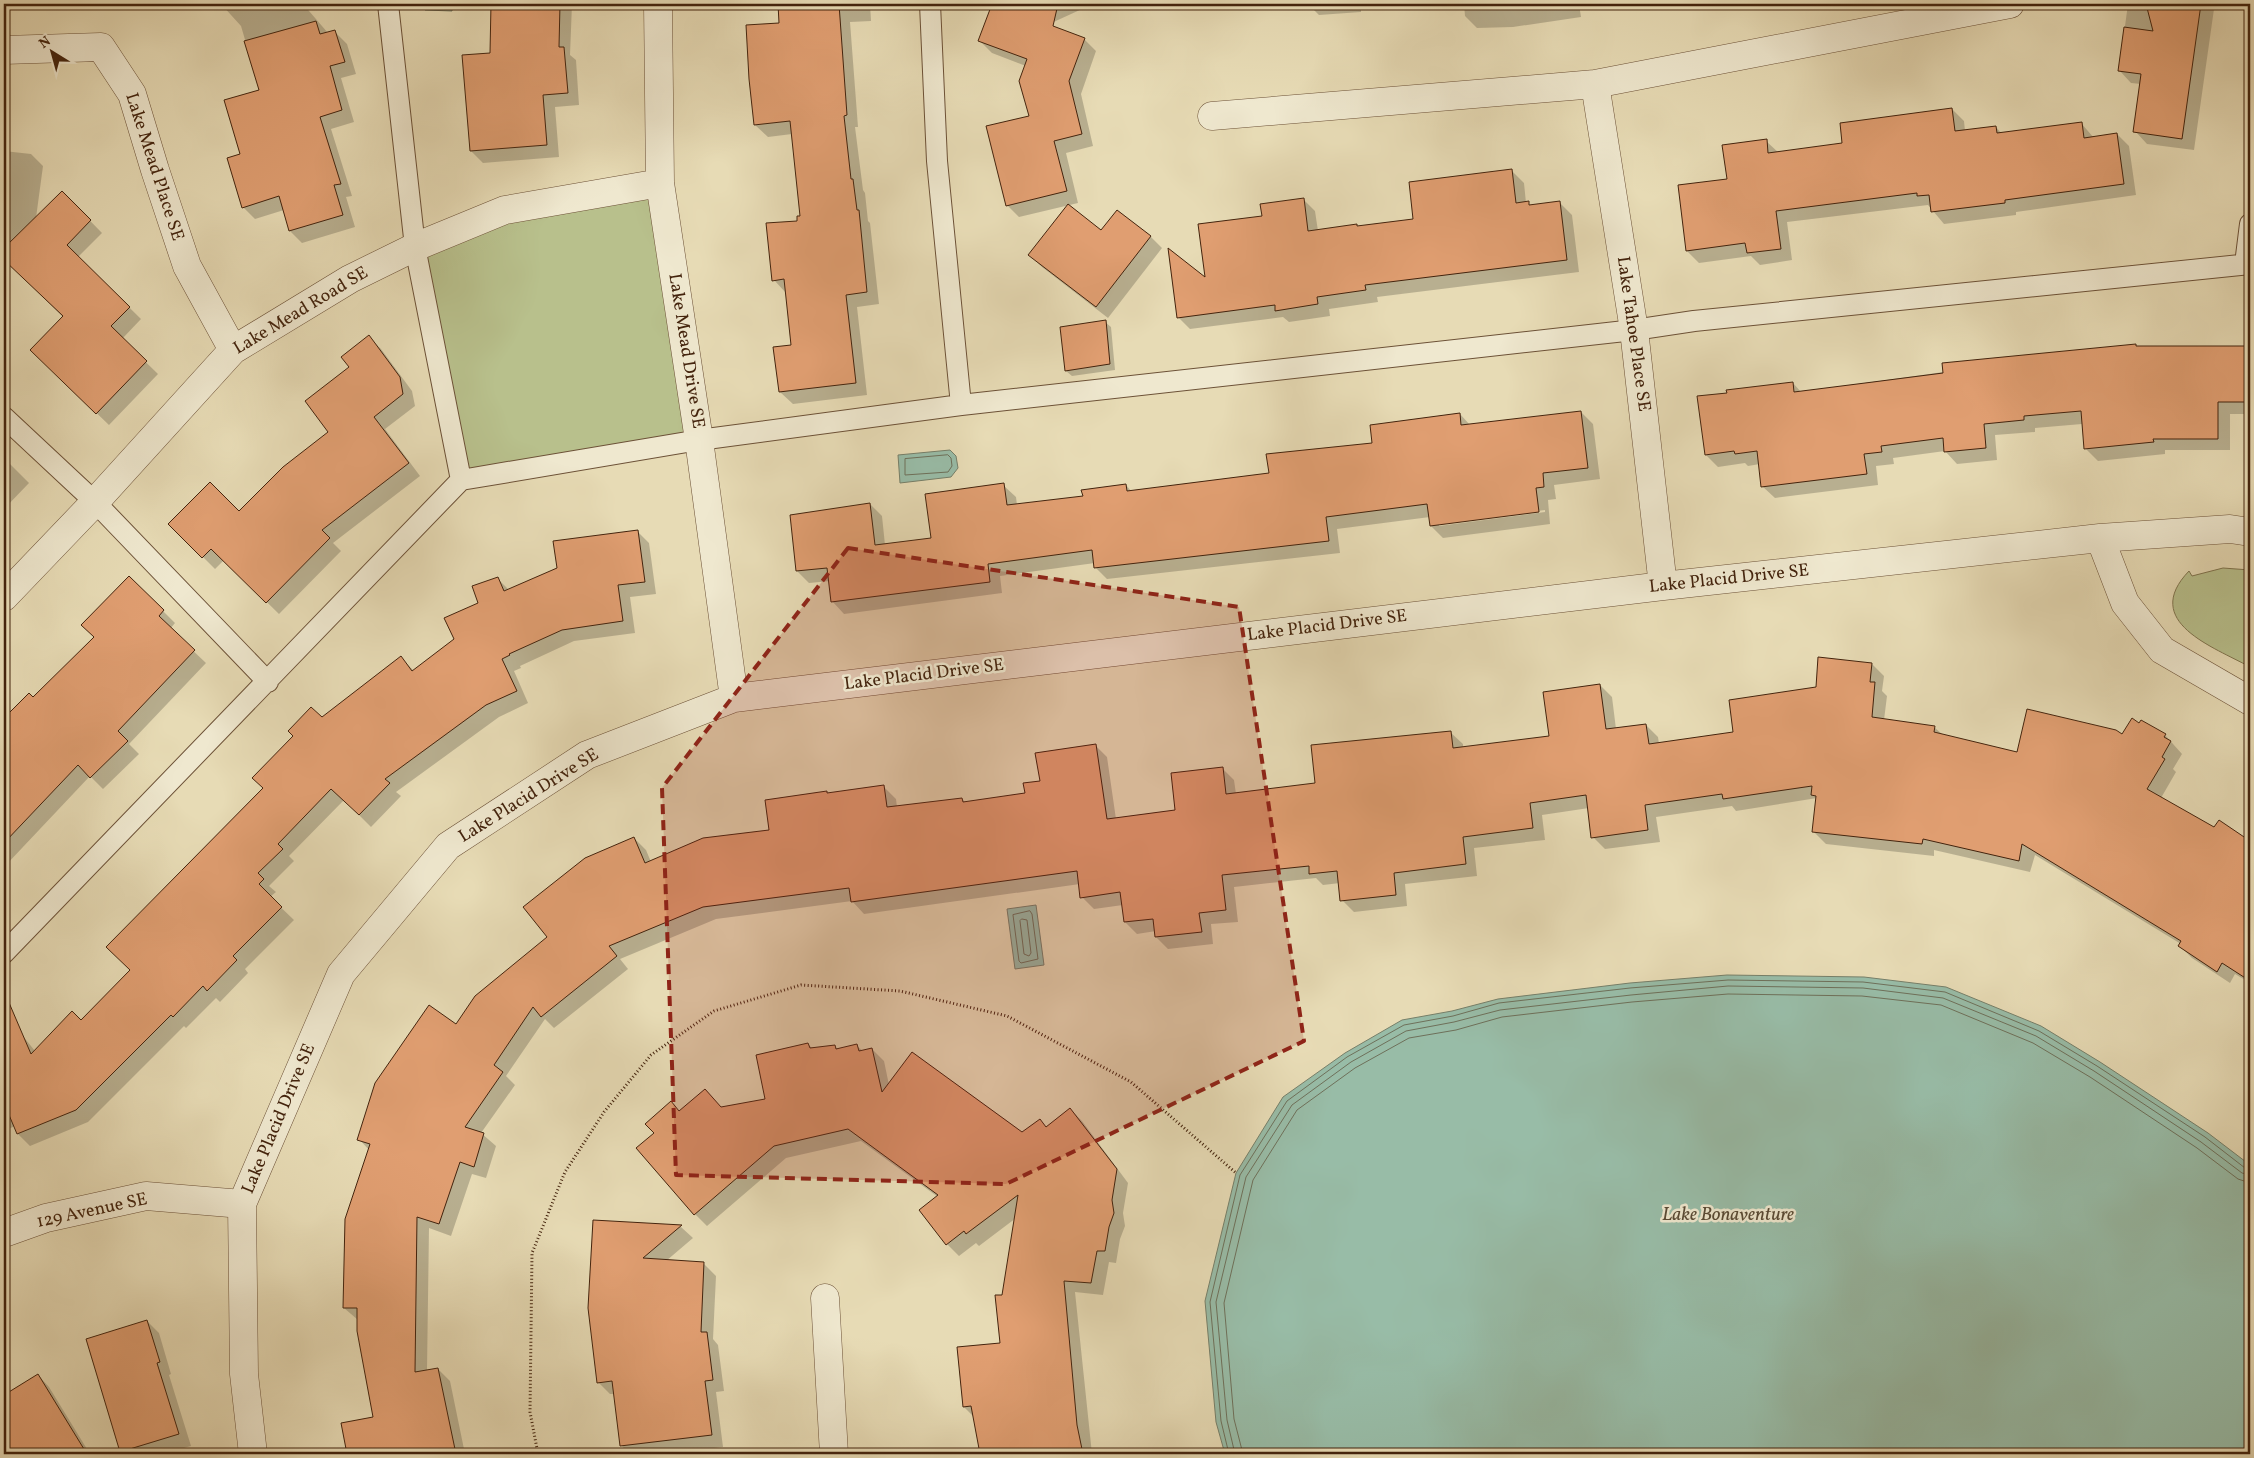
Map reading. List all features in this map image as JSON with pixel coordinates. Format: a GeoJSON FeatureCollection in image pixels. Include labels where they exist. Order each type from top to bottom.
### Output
{"type":"FeatureCollection","features":[{"type":"Feature","properties":{"kind":"street","name":"Lake Mead Drive SE"},"geometry":{"type":"LineString","coordinates":[[658,4],[660,183],[699,440],[734,698]]}},
{"type":"Feature","properties":{"kind":"street"},"geometry":{"type":"LineString","coordinates":[[1212,116],[1595,84],[2010,4]]}},
{"type":"Feature","properties":{"kind":"street","name":"Lake Mead Place SE"},"geometry":{"type":"LineString","coordinates":[[4,50],[101,47],[132,94],[187,266],[233,350]]}},
{"type":"Feature","properties":{"kind":"street","name":"Lake Tahoe Place SE"},"geometry":{"type":"LineString","coordinates":[[1595,84],[1634,330],[1663,586]]}},
{"type":"Feature","properties":{"kind":"street","name":"Lake Mead Road SE"},"geometry":{"type":"LineString","coordinates":[[4,597],[95,502],[233,350],[350,279],[416,247],[505,210],[660,183]]}},
{"type":"Feature","properties":{"kind":"street","name":"Lake Placid Drive SE"},"geometry":{"type":"LineString","coordinates":[[253,1454],[244,1374],[242,1204],[341,974],[448,846],[587,755],[734,698],[1663,586],[2100,538],[2230,530],[2250,532]]}},
{"type":"Feature","properties":{"kind":"street"},"geometry":{"type":"LineString","coordinates":[[2100,538],[2125,603],[2162,650],[2250,701]]}},
{"type":"Feature","properties":{"kind":"street","name":"129 Avenue SE"},"geometry":{"type":"LineString","coordinates":[[4,1234],[46,1218],[146,1196],[242,1204]]}},
{"type":"Feature","properties":{"kind":"street"},"geometry":{"type":"LineString","coordinates":[[825,1298],[834,1454]]}},
{"type":"Feature","properties":{"kind":"lane"},"geometry":{"type":"LineString","coordinates":[[388,4],[416,247],[461,480]]}},
{"type":"Feature","properties":{"kind":"lane"},"geometry":{"type":"LineString","coordinates":[[930,4],[937,161],[961,405]]}},
{"type":"Feature","properties":{"kind":"lane"},"geometry":{"type":"LineString","coordinates":[[4,953],[268,682],[461,480],[699,440],[961,405],[1634,330],[1713,318],[2248,264],[2250,224]]}},
{"type":"Feature","properties":{"kind":"lane"},"geometry":{"type":"LineString","coordinates":[[4,417],[95,502],[268,682]]}},
{"type":"Feature","properties":{"kind":"path"},"geometry":{"type":"LineString","coordinates":[[538,1454],[530,1412],[532,1253],[565,1172],[604,1112],[651,1055],[714,1010],[801,984],[900,990],[1008,1016],[1131,1082],[1236,1173]]}},
{"type":"Feature","properties":{"kind":"highlighted area"},"geometry":{"type":"Polygon","coordinates":[[[848,548],[1239,607],[1304,1041],[1006,1184],[676,1175],[662,788],[848,548]]]}},
{"type":"Feature","properties":{"kind":"shaded area"},"geometry":{"type":"Polygon","coordinates":[[[660,183],[699,440],[461,480],[415,247],[660,183]]]}},
{"type":"Feature","properties":{"kind":"shaded area"},"geometry":{"type":"Polygon","coordinates":[[[2223,568],[2250,570],[2250,667],[2218,651],[2188,631],[2177,619],[2173,605],[2176,589],[2189,571],[2192,576],[2223,568]]]}},
{"type":"Feature","properties":{"kind":"water"},"geometry":{"type":"Polygon","coordinates":[[[425,4],[452,4],[452,11],[425,10],[425,4]]]}},
{"type":"Feature","properties":{"kind":"water"},"geometry":{"type":"Polygon","coordinates":[[[950,450],[956,456],[958,468],[951,477],[900,483],[898,455],[950,450]]]}},
{"type":"Feature","properties":{"kind":"water"},"geometry":{"type":"Polygon","coordinates":[[[1036,905],[1044,965],[1015,969],[1007,909],[1036,905]]]}},
{"type":"Feature","properties":{"kind":"water","name":"Lake Bonaventure"},"geometry":{"type":"Polygon","coordinates":[[[1727,975],[1864,977],[1946,987],[2041,1026],[2100,1062],[2208,1133],[2250,1165],[2250,1454],[1225,1454],[1216,1422],[1205,1301],[1236,1173],[1283,1097],[1345,1053],[1402,1020],[1452,1011],[1498,999],[1630,983],[1727,975]]]}},
{"type":"Feature","properties":{"kind":"building"},"geometry":{"type":"Polygon","coordinates":[[[491,4],[560,4],[559,47],[564,47],[568,93],[543,95],[547,145],[470,151],[462,55],[490,53],[491,4]]]}},
{"type":"Feature","properties":{"kind":"building"},"geometry":{"type":"Polygon","coordinates":[[[778,4],[839,4],[847,115],[844,116],[851,179],[853,179],[857,210],[859,210],[867,292],[846,295],[856,383],[779,392],[773,347],[791,345],[784,279],[772,281],[766,223],[797,221],[797,216],[800,216],[790,121],[754,125],[746,25],[779,23],[778,4]]]}},
{"type":"Feature","properties":{"kind":"building"},"geometry":{"type":"Polygon","coordinates":[[[992,4],[1058,4],[1053,26],[1085,38],[1069,81],[1082,134],[1054,141],[1067,191],[1006,206],[986,126],[1029,116],[1019,81],[1027,59],[978,41],[992,4]]]}},
{"type":"Feature","properties":{"kind":"building"},"geometry":{"type":"Polygon","coordinates":[[[2146,4],[2201,4],[2182,139],[2133,132],[2141,74],[2118,71],[2124,27],[2153,31],[2146,4]]]}},
{"type":"Feature","properties":{"kind":"building"},"geometry":{"type":"Polygon","coordinates":[[[316,21],[320,34],[335,30],[345,62],[330,66],[342,110],[320,117],[341,184],[334,185],[343,215],[289,231],[279,196],[242,208],[227,158],[240,154],[224,100],[259,90],[244,41],[316,21]]]}},
{"type":"Feature","properties":{"kind":"building"},"geometry":{"type":"Polygon","coordinates":[[[1952,108],[1955,131],[1996,126],[1997,133],[2082,122],[2084,138],[2117,133],[2124,184],[2005,200],[2005,203],[1931,212],[1929,195],[1917,196],[1917,193],[1776,211],[1781,249],[1747,253],[1745,243],[1686,251],[1678,185],[1727,179],[1722,145],[1767,139],[1768,153],[1842,143],[1840,123],[1952,108]]]}},
{"type":"Feature","properties":{"kind":"building"},"geometry":{"type":"Polygon","coordinates":[[[1512,169],[1516,203],[1529,201],[1529,205],[1560,201],[1567,260],[1365,285],[1366,290],[1317,297],[1318,304],[1275,311],[1275,305],[1177,318],[1168,248],[1205,277],[1198,224],[1262,216],[1260,204],[1304,198],[1308,231],[1413,219],[1409,182],[1512,169]]]}},
{"type":"Feature","properties":{"kind":"building"},"geometry":{"type":"Polygon","coordinates":[[[62,191],[91,220],[67,245],[130,307],[111,326],[147,361],[96,414],[30,350],[63,316],[4,260],[4,248],[62,191]]]}},
{"type":"Feature","properties":{"kind":"building"},"geometry":{"type":"Polygon","coordinates":[[[1068,204],[1101,230],[1117,210],[1151,236],[1096,307],[1028,255],[1068,204]]]}},
{"type":"Feature","properties":{"kind":"building"},"geometry":{"type":"Polygon","coordinates":[[[1106,320],[1110,364],[1065,371],[1060,327],[1106,320]]]}},
{"type":"Feature","properties":{"kind":"building"},"geometry":{"type":"Polygon","coordinates":[[[369,335],[400,377],[403,394],[374,417],[409,463],[322,530],[330,538],[266,603],[211,549],[202,558],[168,524],[210,482],[239,511],[283,467],[328,432],[305,401],[349,367],[341,357],[369,335]]]}},
{"type":"Feature","properties":{"kind":"building"},"geometry":{"type":"Polygon","coordinates":[[[2136,344],[2136,346],[2250,346],[2250,402],[2218,402],[2218,439],[2153,439],[2154,442],[2084,449],[2081,411],[2024,416],[2024,420],[1984,424],[1986,448],[1944,452],[1943,438],[1881,446],[1882,452],[1864,454],[1867,474],[1761,487],[1757,451],[1735,454],[1734,451],[1705,455],[1697,396],[1727,393],[1726,390],[1793,382],[1794,392],[1943,373],[1942,363],[2136,344]]]}},
{"type":"Feature","properties":{"kind":"building"},"geometry":{"type":"Polygon","coordinates":[[[1581,411],[1588,468],[1543,473],[1544,487],[1536,488],[1539,512],[1430,526],[1427,504],[1326,517],[1329,541],[1094,568],[1092,550],[988,564],[990,582],[831,602],[827,568],[796,571],[790,515],[870,503],[875,545],[931,538],[925,494],[1004,483],[1007,505],[1083,496],[1081,490],[1126,484],[1127,491],[1269,473],[1266,454],[1372,443],[1370,425],[1460,413],[1461,425],[1581,411]]]}},
{"type":"Feature","properties":{"kind":"building"},"geometry":{"type":"Polygon","coordinates":[[[638,530],[645,582],[618,585],[623,621],[562,630],[502,659],[517,691],[486,705],[385,779],[390,783],[359,815],[331,789],[278,844],[283,849],[258,873],[264,879],[259,884],[282,907],[233,956],[237,960],[207,991],[203,986],[173,1017],[171,1015],[76,1110],[17,1134],[4,1103],[4,991],[31,1054],[72,1011],[81,1020],[130,970],[106,947],[263,788],[252,778],[293,736],[288,731],[311,707],[322,717],[401,656],[412,671],[454,639],[444,618],[478,603],[472,586],[498,577],[504,591],[557,568],[553,541],[638,530]]]}},
{"type":"Feature","properties":{"kind":"building"},"geometry":{"type":"Polygon","coordinates":[[[129,576],[164,610],[159,616],[195,650],[118,731],[128,741],[90,778],[78,765],[4,843],[4,718],[29,693],[33,697],[94,637],[81,625],[129,576]]]}},
{"type":"Feature","properties":{"kind":"building"},"geometry":{"type":"Polygon","coordinates":[[[1818,657],[1872,663],[1870,682],[1875,682],[1872,717],[1935,726],[1934,732],[2017,752],[2027,709],[2116,730],[2122,734],[2132,718],[2139,723],[2141,720],[2166,734],[2164,737],[2171,741],[2162,757],[2165,759],[2147,789],[2214,827],[2219,820],[2250,841],[2250,981],[2222,963],[2217,972],[2178,946],[2181,941],[2022,844],[2019,861],[1923,839],[1922,844],[1812,832],[1816,796],[1811,795],[1812,786],[1723,799],[1722,794],[1645,805],[1648,830],[1591,838],[1586,795],[1530,803],[1533,828],[1463,837],[1466,864],[1394,873],[1396,895],[1340,901],[1337,871],[1309,874],[1309,866],[1222,875],[1226,910],[1199,913],[1202,932],[1155,937],[1153,919],[1124,922],[1120,892],[1080,898],[1077,871],[851,902],[849,888],[703,907],[609,946],[617,956],[541,1017],[533,1007],[494,1065],[503,1072],[465,1127],[484,1133],[474,1167],[460,1162],[439,1224],[417,1217],[415,1372],[438,1368],[456,1454],[347,1454],[341,1423],[373,1417],[357,1331],[357,1308],[343,1308],[345,1219],[370,1144],[357,1140],[375,1083],[429,1005],[456,1024],[475,996],[547,937],[523,907],[585,858],[634,837],[645,863],[703,838],[769,830],[765,800],[884,785],[887,807],[962,798],[963,802],[1025,793],[1023,783],[1040,781],[1035,753],[1096,744],[1107,819],[1175,810],[1171,773],[1223,767],[1226,794],[1315,783],[1311,745],[1451,731],[1453,748],[1549,736],[1543,692],[1600,684],[1606,729],[1646,724],[1649,744],[1733,732],[1729,700],[1816,687],[1818,657]]]}},
{"type":"Feature","properties":{"kind":"building"},"geometry":{"type":"Polygon","coordinates":[[[808,1043],[810,1048],[835,1045],[836,1049],[857,1044],[859,1051],[872,1048],[882,1092],[912,1052],[1022,1132],[1040,1119],[1046,1127],[1070,1108],[1117,1169],[1112,1200],[1114,1213],[1109,1227],[1105,1251],[1097,1251],[1091,1283],[1064,1281],[1077,1425],[1083,1454],[980,1454],[971,1406],[963,1407],[957,1347],[1000,1343],[995,1295],[1002,1295],[1018,1195],[966,1234],[964,1231],[946,1245],[919,1210],[938,1195],[848,1129],[774,1146],[694,1215],[636,1148],[654,1133],[645,1124],[671,1101],[679,1111],[705,1089],[721,1107],[765,1099],[756,1055],[808,1043]]]}},
{"type":"Feature","properties":{"kind":"building"},"geometry":{"type":"Polygon","coordinates":[[[593,1220],[682,1225],[643,1258],[704,1262],[701,1332],[707,1332],[713,1380],[705,1381],[712,1435],[620,1446],[612,1381],[597,1383],[588,1308],[593,1220]]]}},
{"type":"Feature","properties":{"kind":"building"},"geometry":{"type":"Polygon","coordinates":[[[147,1320],[160,1362],[157,1363],[179,1434],[120,1452],[86,1339],[147,1320]]]}},
{"type":"Feature","properties":{"kind":"building"},"geometry":{"type":"Polygon","coordinates":[[[38,1374],[87,1454],[4,1454],[4,1395],[38,1374]]]}}]}
